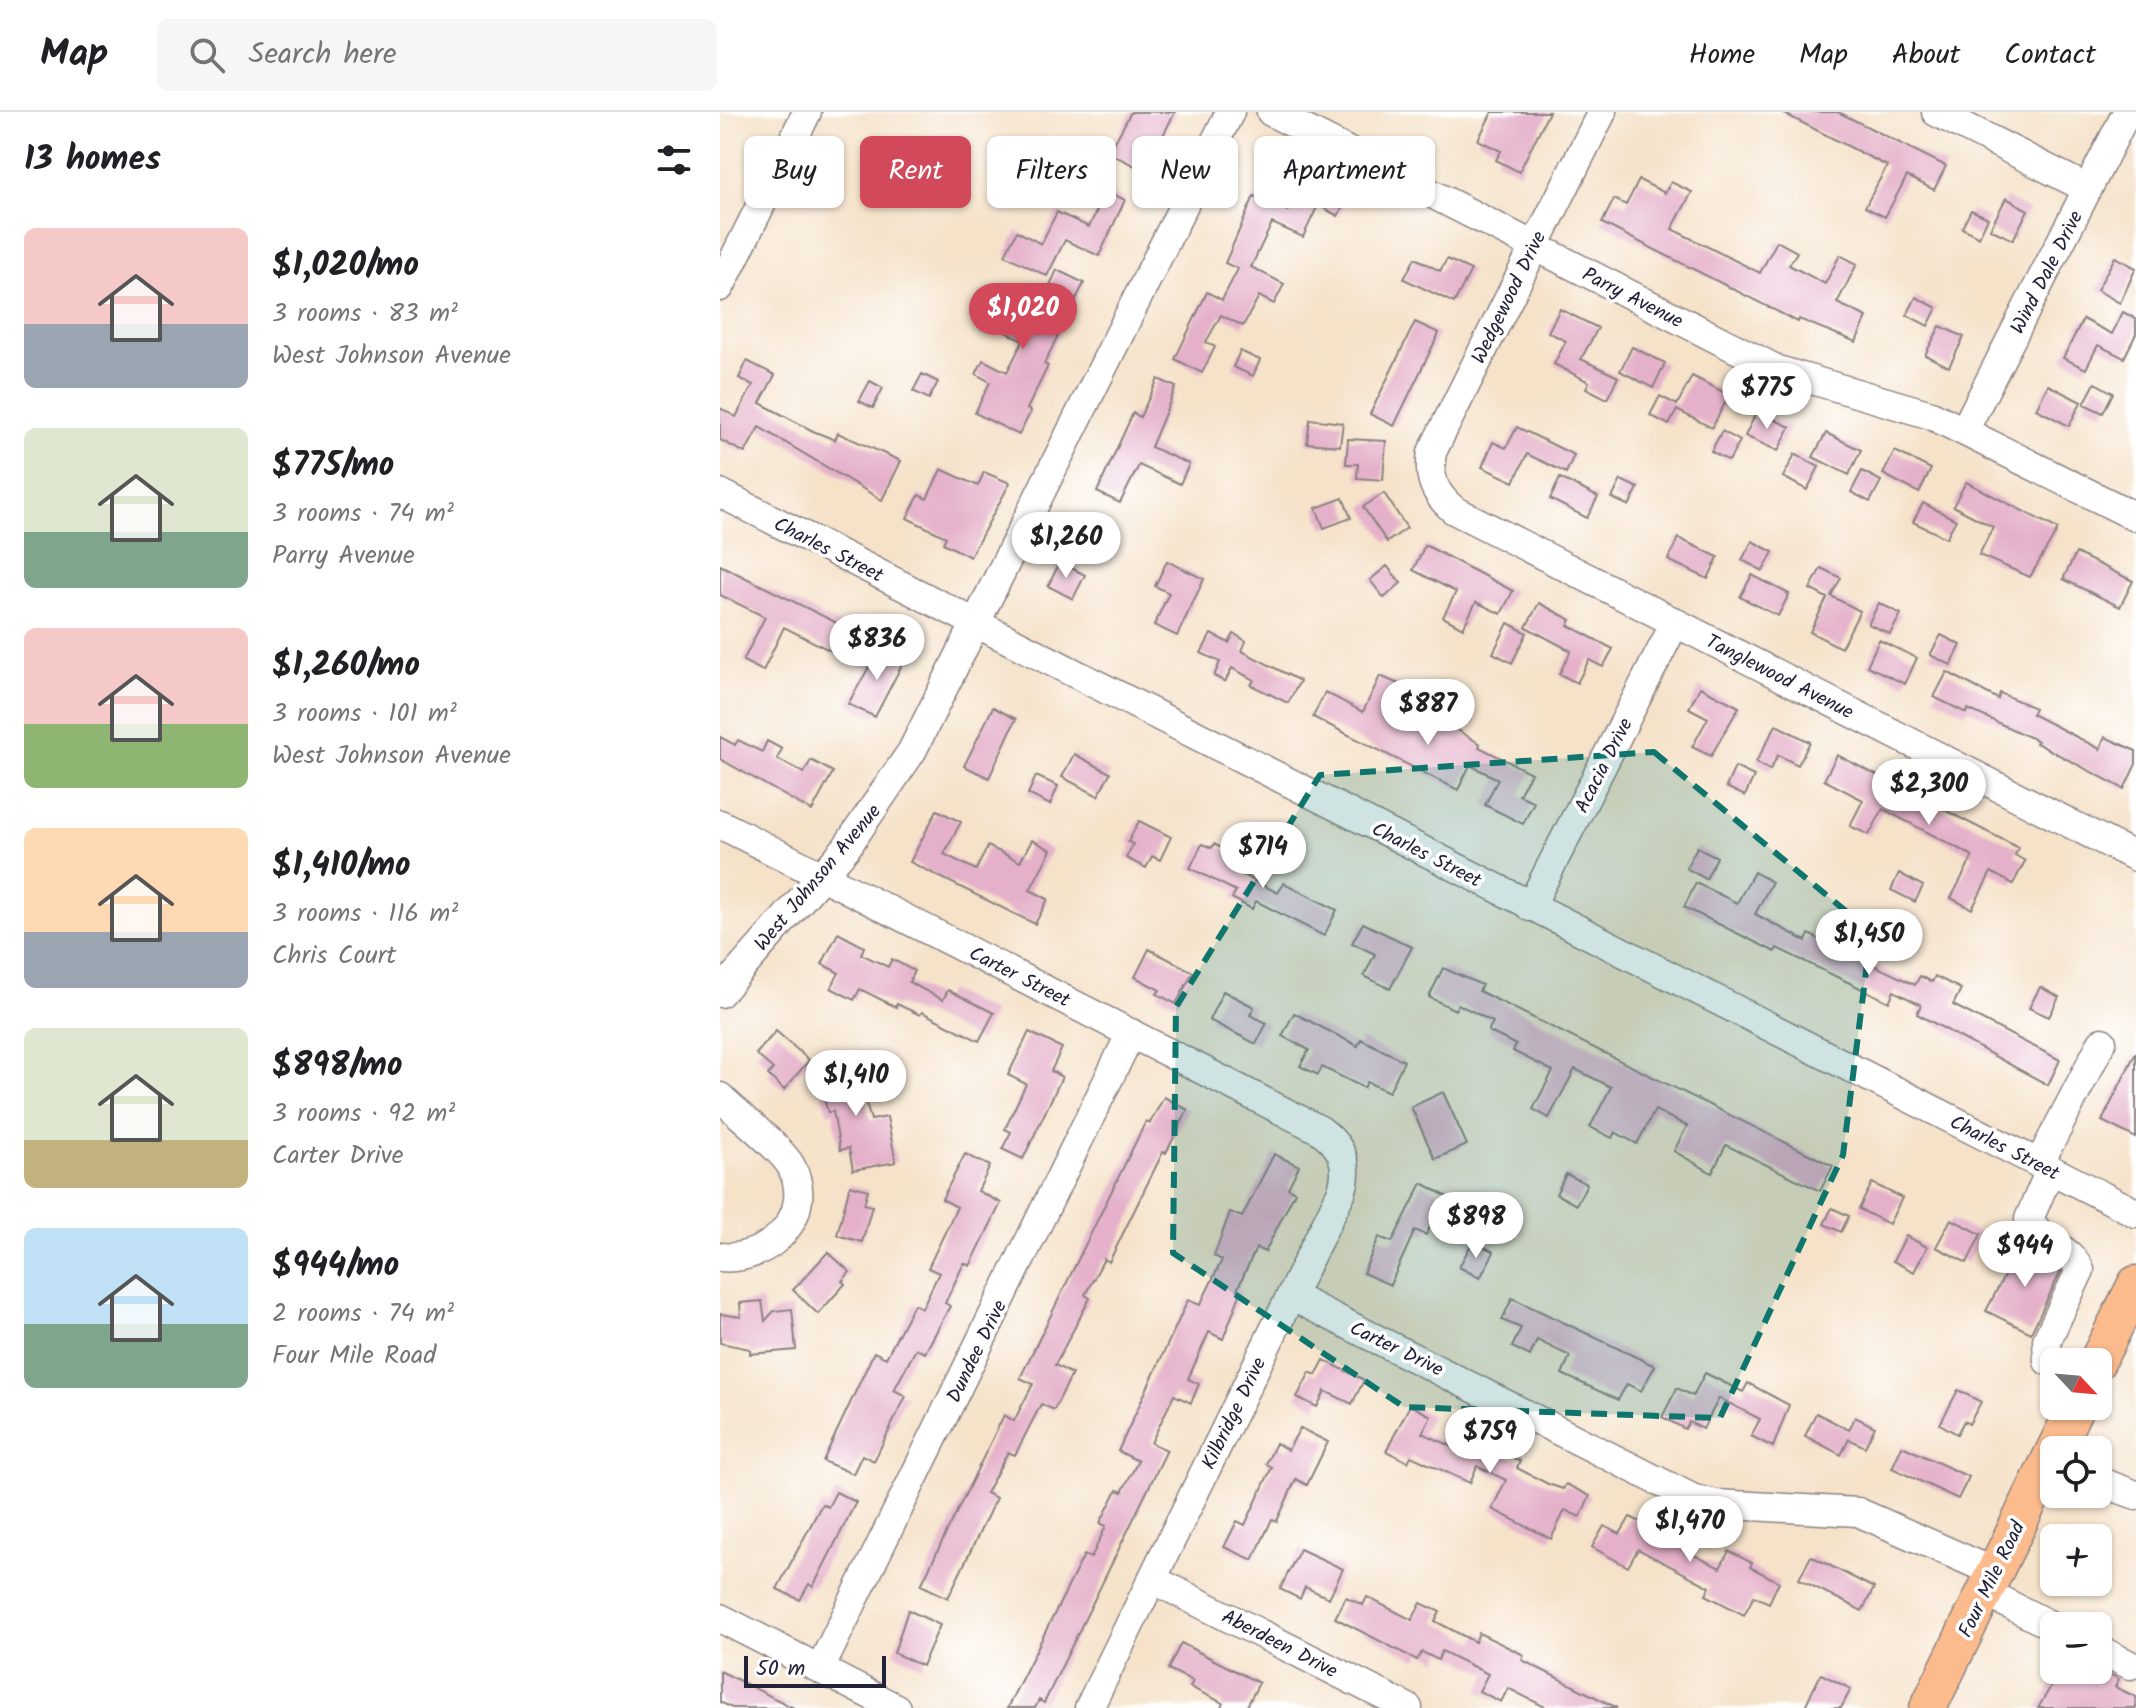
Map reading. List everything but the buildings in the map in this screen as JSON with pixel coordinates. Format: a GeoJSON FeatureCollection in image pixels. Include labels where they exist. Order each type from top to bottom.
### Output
{"type":"FeatureCollection","features":[{"type":"Feature","properties":{"kind":"main road"},"geometry":{"type":"LineString","coordinates":[[2104,1348],[2136,1284]]}},
{"type":"Feature","properties":{"kind":"main road","name":"Four Mile Road"},"geometry":{"type":"LineString","coordinates":[[1928,1708],[2040,1482]]}},
{"type":"Feature","properties":{"kind":"street"},"geometry":{"type":"LineString","coordinates":[[720,287],[807,112]]}},
{"type":"Feature","properties":{"kind":"street","name":"West Johnson Avenue"},"geometry":{"type":"LineString","coordinates":[[720,993],[882,800],[912,751],[1230,112]]}},
{"type":"Feature","properties":{"kind":"street","name":"Parry Avenue"},"geometry":{"type":"LineString","coordinates":[[1271,112],[1778,370],[1817,384],[1895,402],[1964,431],[2136,517]]}},
{"type":"Feature","properties":{"kind":"street","name":"Wedgewood Drive"},"geometry":{"type":"LineString","coordinates":[[1433,485],[1429,468],[1432,452],[1602,112]]}},
{"type":"Feature","properties":{"kind":"street"},"geometry":{"type":"LineString","coordinates":[[1936,112],[2088,189]]}},
{"type":"Feature","properties":{"kind":"street","name":"Wind Dale Drive"},"geometry":{"type":"LineString","coordinates":[[1964,431],[2127,112]]}},
{"type":"Feature","properties":{"kind":"street","name":"Tanglewood Avenue"},"geometry":{"type":"LineString","coordinates":[[1433,485],[1454,510],[2136,857]]}},
{"type":"Feature","properties":{"kind":"street","name":"Charles Street"},"geometry":{"type":"LineString","coordinates":[[720,493],[2136,1213]]}},
{"type":"Feature","properties":{"kind":"street","name":"Acacia Drive"},"geometry":{"type":"LineString","coordinates":[[1530,907],[1675,623]]}},
{"type":"Feature","properties":{"kind":"street","name":"Carter Street"},"geometry":{"type":"LineString","coordinates":[[720,824],[1320,1130]]}},
{"type":"Feature","properties":{"kind":"street","name":"Dundee Drive"},"geometry":{"type":"LineString","coordinates":[[820,1669],[1131,1033]]}},
{"type":"Feature","properties":{"kind":"street"},"geometry":{"type":"LineString","coordinates":[[2047,1348],[2047,1340],[2080,1270],[2073,1256],[2036,1233],[2029,1219],[2045,1167],[2102,1042]]}},
{"type":"Feature","properties":{"kind":"street"},"geometry":{"type":"LineString","coordinates":[[720,1097],[790,1164],[798,1187],[798,1205],[782,1235],[757,1254],[720,1257]]}},
{"type":"Feature","properties":{"kind":"street","name":"Kilbridge Drive"},"geometry":{"type":"LineString","coordinates":[[1091,1704],[1343,1188],[1345,1160],[1334,1140],[1320,1130]]}},
{"type":"Feature","properties":{"kind":"street","name":"Carter Drive"},"geometry":{"type":"LineString","coordinates":[[1291,1296],[1694,1499],[1716,1504],[1858,1512],[1989,1582],[2040,1617]]}},
{"type":"Feature","properties":{"kind":"street"},"geometry":{"type":"LineString","coordinates":[[2112,1486],[2136,1495]]}},
{"type":"Feature","properties":{"kind":"street","name":"Aberdeen Drive"},"geometry":{"type":"LineString","coordinates":[[1152,1579],[1408,1708]]}},
{"type":"Feature","properties":{"kind":"street"},"geometry":{"type":"LineString","coordinates":[[720,1618],[896,1708]]}},
{"type":"Feature","properties":{"kind":"street"},"geometry":{"type":"LineString","coordinates":[[2112,1656],[2130,1665]]}},
{"type":"Feature","properties":{"kind":"highlighted area"},"geometry":{"type":"Polygon","coordinates":[[[1654,752],[1871,932],[1843,1155],[1720,1418],[1404,1407],[1173,1253],[1176,1007],[1320,775],[1654,752]]]}}]}
